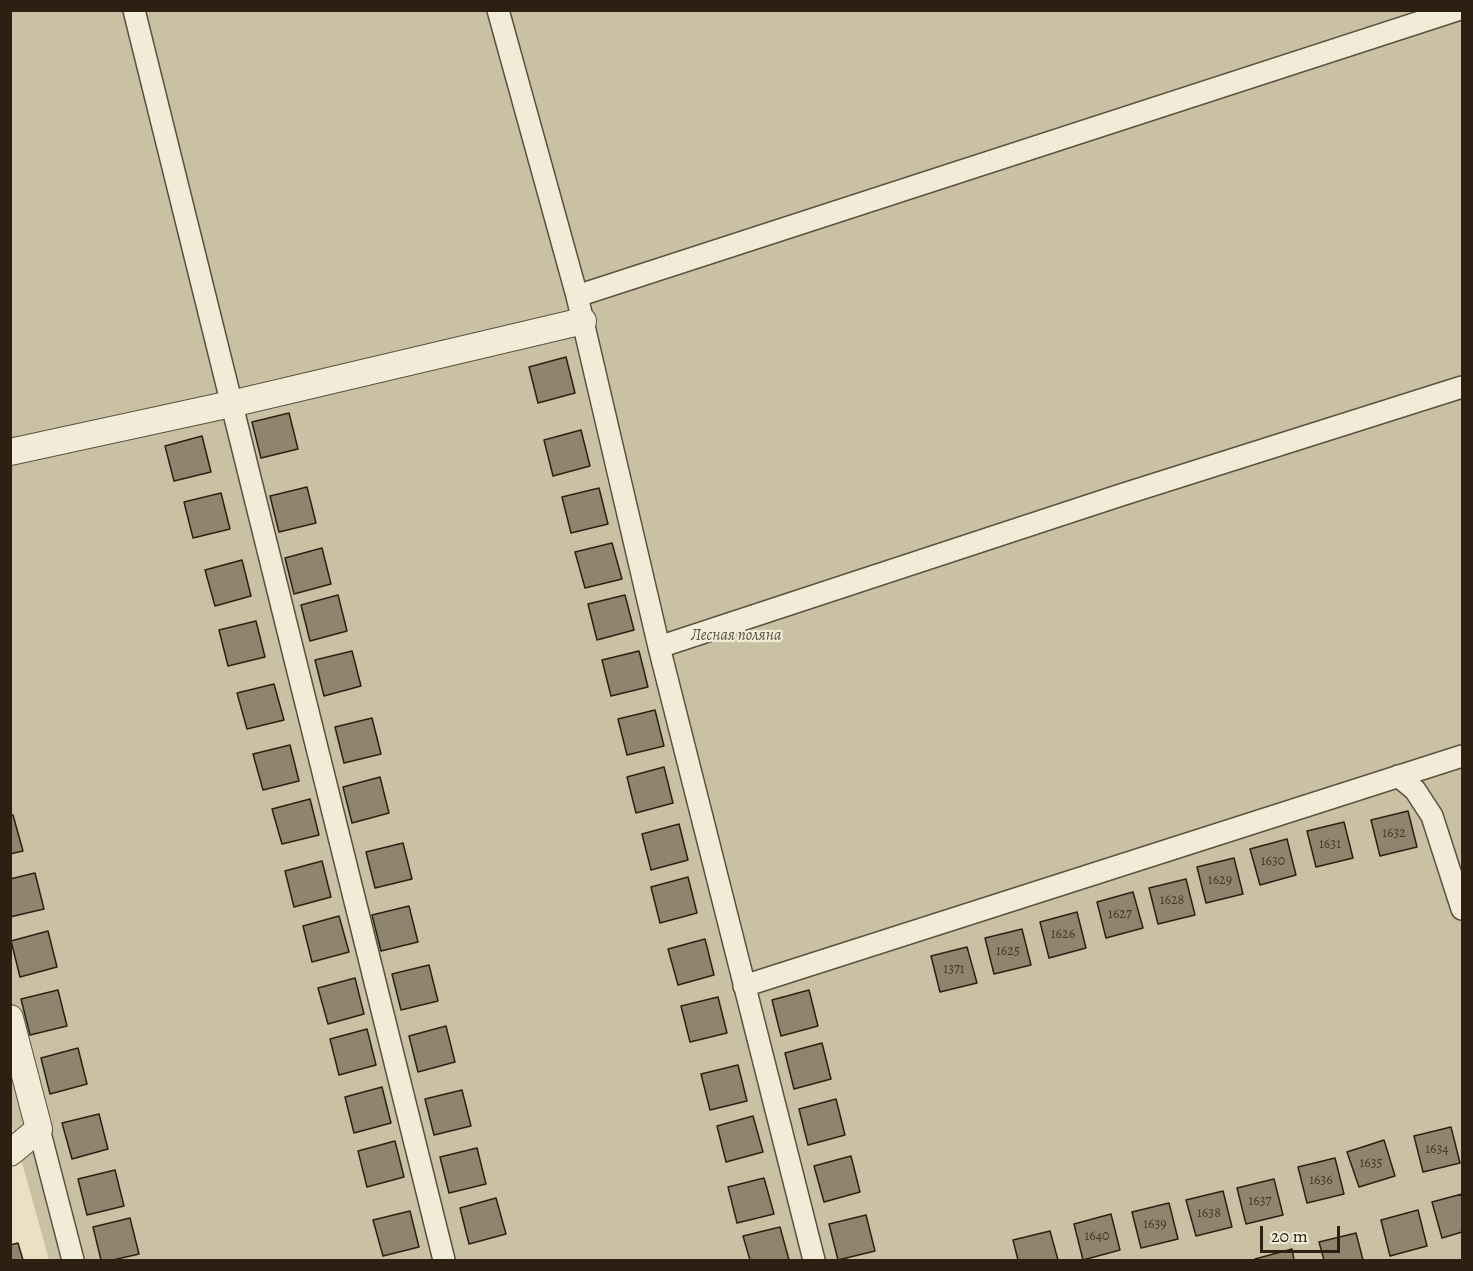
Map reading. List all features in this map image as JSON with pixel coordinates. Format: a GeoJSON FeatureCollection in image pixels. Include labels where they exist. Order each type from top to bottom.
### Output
{"type":"FeatureCollection","features":[{"type":"Feature","properties":{"kind":"street"},"geometry":{"type":"LineString","coordinates":[[134,10],[444,1260]]}},
{"type":"Feature","properties":{"kind":"street"},"geometry":{"type":"LineString","coordinates":[[498,10],[577,296],[659,647],[814,1260]]}},
{"type":"Feature","properties":{"kind":"street"},"geometry":{"type":"LineString","coordinates":[[577,296],[1456,10]]}},
{"type":"Feature","properties":{"kind":"street"},"geometry":{"type":"LineString","coordinates":[[10,452],[231,404],[583,321]]}},
{"type":"Feature","properties":{"kind":"street"},"geometry":{"type":"LineString","coordinates":[[659,647],[1121,495],[1462,387]]}},
{"type":"Feature","properties":{"kind":"street"},"geometry":{"type":"LineString","coordinates":[[744,986],[1462,756]]}},
{"type":"Feature","properties":{"kind":"street"},"geometry":{"type":"LineString","coordinates":[[1398,776],[1415,790],[1432,816],[1462,909]]}},
{"type":"Feature","properties":{"kind":"street"},"geometry":{"type":"LineString","coordinates":[[10,1018],[73,1260]]}},
{"type":"Feature","properties":{"kind":"street"},"geometry":{"type":"LineString","coordinates":[[10,1153],[39,1129]]}},
{"type":"Feature","properties":{"kind":"green space","name":"Лесная поляна"},"geometry":{"type":"Polygon","coordinates":[[[10,11],[1462,11],[1462,1260],[49,1260],[10,1119],[10,11]]]}},
{"type":"Feature","properties":{"kind":"building"},"geometry":{"type":"Polygon","coordinates":[[[566,357],[575,393],[538,403],[529,367],[566,357]]]}},
{"type":"Feature","properties":{"kind":"building"},"geometry":{"type":"Polygon","coordinates":[[[289,413],[298,449],[261,458],[252,422],[289,413]]]}},
{"type":"Feature","properties":{"kind":"building"},"geometry":{"type":"Polygon","coordinates":[[[581,430],[590,466],[553,476],[544,440],[581,430]]]}},
{"type":"Feature","properties":{"kind":"building"},"geometry":{"type":"Polygon","coordinates":[[[202,436],[211,472],[174,481],[165,446],[202,436]]]}},
{"type":"Feature","properties":{"kind":"building"},"geometry":{"type":"Polygon","coordinates":[[[307,487],[316,523],[279,532],[270,496],[307,487]]]}},
{"type":"Feature","properties":{"kind":"building"},"geometry":{"type":"Polygon","coordinates":[[[599,488],[608,524],[571,533],[562,497],[599,488]]]}},
{"type":"Feature","properties":{"kind":"building"},"geometry":{"type":"Polygon","coordinates":[[[221,493],[230,529],[193,538],[184,502],[221,493]]]}},
{"type":"Feature","properties":{"kind":"building"},"geometry":{"type":"Polygon","coordinates":[[[612,543],[622,579],[585,588],[575,552],[612,543]]]}},
{"type":"Feature","properties":{"kind":"building"},"geometry":{"type":"Polygon","coordinates":[[[322,548],[331,584],[294,594],[285,558],[322,548]]]}},
{"type":"Feature","properties":{"kind":"building"},"geometry":{"type":"Polygon","coordinates":[[[242,560],[251,596],[215,606],[205,570],[242,560]]]}},
{"type":"Feature","properties":{"kind":"building"},"geometry":{"type":"Polygon","coordinates":[[[338,595],[347,631],[310,641],[301,605],[338,595]]]}},
{"type":"Feature","properties":{"kind":"building"},"geometry":{"type":"Polygon","coordinates":[[[625,595],[634,630],[597,640],[588,604],[625,595]]]}},
{"type":"Feature","properties":{"kind":"building"},"geometry":{"type":"Polygon","coordinates":[[[256,621],[265,657],[228,666],[219,630],[256,621]]]}},
{"type":"Feature","properties":{"kind":"building"},"geometry":{"type":"Polygon","coordinates":[[[352,651],[361,686],[324,696],[315,660],[352,651]]]}},
{"type":"Feature","properties":{"kind":"building"},"geometry":{"type":"Polygon","coordinates":[[[639,651],[648,687],[611,696],[602,660],[639,651]]]}},
{"type":"Feature","properties":{"kind":"building"},"geometry":{"type":"Polygon","coordinates":[[[274,684],[284,720],[247,729],[237,693],[274,684]]]}},
{"type":"Feature","properties":{"kind":"building"},"geometry":{"type":"Polygon","coordinates":[[[655,710],[664,746],[627,755],[618,719],[655,710]]]}},
{"type":"Feature","properties":{"kind":"building"},"geometry":{"type":"Polygon","coordinates":[[[372,718],[381,754],[344,763],[335,727],[372,718]]]}},
{"type":"Feature","properties":{"kind":"building"},"geometry":{"type":"Polygon","coordinates":[[[290,745],[299,781],[263,790],[253,754],[290,745]]]}},
{"type":"Feature","properties":{"kind":"building"},"geometry":{"type":"Polygon","coordinates":[[[664,767],[673,803],[636,813],[627,777],[664,767]]]}},
{"type":"Feature","properties":{"kind":"building"},"geometry":{"type":"Polygon","coordinates":[[[380,777],[389,813],[352,823],[343,787],[380,777]]]}},
{"type":"Feature","properties":{"kind":"building"},"geometry":{"type":"Polygon","coordinates":[[[310,799],[319,835],[282,844],[272,809],[310,799]]]}},
{"type":"Feature","properties":{"kind":"building"},"geometry":{"type":"Polygon","coordinates":[[[1408,811],[1417,847],[1380,856],[1371,820],[1408,811]]]}},
{"type":"Feature","properties":{"kind":"building"},"geometry":{"type":"Polygon","coordinates":[[[10,815],[13,815],[23,851],[10,854],[10,815]]]}},
{"type":"Feature","properties":{"kind":"building"},"geometry":{"type":"Polygon","coordinates":[[[1344,822],[1353,858],[1316,867],[1307,831],[1344,822]]]}},
{"type":"Feature","properties":{"kind":"building"},"geometry":{"type":"Polygon","coordinates":[[[679,824],[688,860],[651,870],[642,834],[679,824]]]}},
{"type":"Feature","properties":{"kind":"building"},"geometry":{"type":"Polygon","coordinates":[[[1287,839],[1296,875],[1260,885],[1250,849],[1287,839]]]}},
{"type":"Feature","properties":{"kind":"building"},"geometry":{"type":"Polygon","coordinates":[[[403,843],[412,879],[375,888],[366,852],[403,843]]]}},
{"type":"Feature","properties":{"kind":"building"},"geometry":{"type":"Polygon","coordinates":[[[1234,858],[1243,894],[1206,903],[1197,867],[1234,858]]]}},
{"type":"Feature","properties":{"kind":"building"},"geometry":{"type":"Polygon","coordinates":[[[322,861],[331,897],[294,907],[285,871],[322,861]]]}},
{"type":"Feature","properties":{"kind":"building"},"geometry":{"type":"Polygon","coordinates":[[[35,873],[44,909],[10,917],[10,879],[35,873]]]}},
{"type":"Feature","properties":{"kind":"building"},"geometry":{"type":"Polygon","coordinates":[[[688,877],[697,913],[660,923],[651,887],[688,877]]]}},
{"type":"Feature","properties":{"kind":"building"},"geometry":{"type":"Polygon","coordinates":[[[1186,879],[1195,915],[1158,924],[1149,888],[1186,879]]]}},
{"type":"Feature","properties":{"kind":"building"},"geometry":{"type":"Polygon","coordinates":[[[1133,892],[1143,928],[1106,938],[1097,902],[1133,892]]]}},
{"type":"Feature","properties":{"kind":"building"},"geometry":{"type":"Polygon","coordinates":[[[409,906],[418,942],[381,951],[372,915],[409,906]]]}},
{"type":"Feature","properties":{"kind":"building"},"geometry":{"type":"Polygon","coordinates":[[[1077,912],[1086,948],[1049,958],[1040,922],[1077,912]]]}},
{"type":"Feature","properties":{"kind":"building"},"geometry":{"type":"Polygon","coordinates":[[[339,916],[349,952],[312,962],[303,926],[339,916]]]}},
{"type":"Feature","properties":{"kind":"building"},"geometry":{"type":"Polygon","coordinates":[[[1022,929],[1031,965],[994,974],[985,938],[1022,929]]]}},
{"type":"Feature","properties":{"kind":"building"},"geometry":{"type":"Polygon","coordinates":[[[48,931],[57,967],[20,977],[11,941],[48,931]]]}},
{"type":"Feature","properties":{"kind":"building"},"geometry":{"type":"Polygon","coordinates":[[[705,939],[714,975],[678,985],[668,949],[705,939]]]}},
{"type":"Feature","properties":{"kind":"building"},"geometry":{"type":"Polygon","coordinates":[[[967,947],[977,983],[940,992],[931,956],[967,947]]]}},
{"type":"Feature","properties":{"kind":"building"},"geometry":{"type":"Polygon","coordinates":[[[429,965],[438,1001],[401,1010],[392,974],[429,965]]]}},
{"type":"Feature","properties":{"kind":"building"},"geometry":{"type":"Polygon","coordinates":[[[355,978],[364,1014],[328,1024],[318,988],[355,978]]]}},
{"type":"Feature","properties":{"kind":"building"},"geometry":{"type":"Polygon","coordinates":[[[58,990],[67,1026],[30,1035],[21,999],[58,990]]]}},
{"type":"Feature","properties":{"kind":"building"},"geometry":{"type":"Polygon","coordinates":[[[809,990],[818,1026],[781,1036],[772,1000],[809,990]]]}},
{"type":"Feature","properties":{"kind":"building"},"geometry":{"type":"Polygon","coordinates":[[[718,997],[727,1033],[690,1042],[681,1006],[718,997]]]}},
{"type":"Feature","properties":{"kind":"building"},"geometry":{"type":"Polygon","coordinates":[[[446,1026],[455,1062],[418,1072],[409,1036],[446,1026]]]}},
{"type":"Feature","properties":{"kind":"building"},"geometry":{"type":"Polygon","coordinates":[[[367,1029],[376,1065],[339,1075],[330,1039],[367,1029]]]}},
{"type":"Feature","properties":{"kind":"building"},"geometry":{"type":"Polygon","coordinates":[[[822,1043],[831,1079],[794,1089],[785,1053],[822,1043]]]}},
{"type":"Feature","properties":{"kind":"building"},"geometry":{"type":"Polygon","coordinates":[[[78,1048],[87,1084],[50,1094],[41,1058],[78,1048]]]}},
{"type":"Feature","properties":{"kind":"building"},"geometry":{"type":"Polygon","coordinates":[[[738,1065],[747,1101],[710,1110],[701,1074],[738,1065]]]}},
{"type":"Feature","properties":{"kind":"building"},"geometry":{"type":"Polygon","coordinates":[[[382,1087],[391,1123],[354,1133],[345,1097],[382,1087]]]}},
{"type":"Feature","properties":{"kind":"building"},"geometry":{"type":"Polygon","coordinates":[[[462,1090],[471,1126],[434,1135],[425,1099],[462,1090]]]}},
{"type":"Feature","properties":{"kind":"building"},"geometry":{"type":"Polygon","coordinates":[[[836,1099],[845,1135],[808,1145],[799,1109],[836,1099]]]}},
{"type":"Feature","properties":{"kind":"building"},"geometry":{"type":"Polygon","coordinates":[[[99,1114],[108,1149],[72,1159],[62,1123],[99,1114]]]}},
{"type":"Feature","properties":{"kind":"building"},"geometry":{"type":"Polygon","coordinates":[[[753,1116],[763,1152],[726,1162],[717,1126],[753,1116]]]}},
{"type":"Feature","properties":{"kind":"building"},"geometry":{"type":"Polygon","coordinates":[[[1451,1127],[1460,1163],[1423,1172],[1414,1136],[1451,1127]]]}},
{"type":"Feature","properties":{"kind":"building"},"geometry":{"type":"Polygon","coordinates":[[[1384,1140],[1395,1176],[1359,1187],[1347,1152],[1384,1140]]]}},
{"type":"Feature","properties":{"kind":"building"},"geometry":{"type":"Polygon","coordinates":[[[395,1141],[404,1177],[367,1187],[358,1151],[395,1141]]]}},
{"type":"Feature","properties":{"kind":"building"},"geometry":{"type":"Polygon","coordinates":[[[477,1148],[486,1184],[449,1193],[440,1157],[477,1148]]]}},
{"type":"Feature","properties":{"kind":"building"},"geometry":{"type":"Polygon","coordinates":[[[851,1156],[860,1192],[824,1202],[814,1166],[851,1156]]]}},
{"type":"Feature","properties":{"kind":"building"},"geometry":{"type":"Polygon","coordinates":[[[1335,1158],[1344,1194],[1307,1203],[1298,1167],[1335,1158]]]}},
{"type":"Feature","properties":{"kind":"building"},"geometry":{"type":"Polygon","coordinates":[[[115,1170],[124,1206],[87,1215],[78,1179],[115,1170]]]}},
{"type":"Feature","properties":{"kind":"building"},"geometry":{"type":"Polygon","coordinates":[[[764,1178],[774,1214],[737,1223],[728,1187],[764,1178]]]}},
{"type":"Feature","properties":{"kind":"building"},"geometry":{"type":"Polygon","coordinates":[[[1274,1179],[1283,1215],[1246,1224],[1237,1188],[1274,1179]]]}},
{"type":"Feature","properties":{"kind":"building"},"geometry":{"type":"Polygon","coordinates":[[[1223,1191],[1232,1227],[1196,1236],[1186,1200],[1223,1191]]]}},
{"type":"Feature","properties":{"kind":"building"},"geometry":{"type":"Polygon","coordinates":[[[1462,1194],[1462,1232],[1442,1238],[1432,1202],[1462,1194]]]}},
{"type":"Feature","properties":{"kind":"building"},"geometry":{"type":"Polygon","coordinates":[[[496,1198],[506,1234],[469,1244],[460,1208],[496,1198]]]}},
{"type":"Feature","properties":{"kind":"building"},"geometry":{"type":"Polygon","coordinates":[[[1169,1203],[1178,1239],[1141,1248],[1132,1212],[1169,1203]]]}},
{"type":"Feature","properties":{"kind":"building"},"geometry":{"type":"Polygon","coordinates":[[[1418,1210],[1427,1246],[1390,1256],[1381,1220],[1418,1210]]]}},
{"type":"Feature","properties":{"kind":"building"},"geometry":{"type":"Polygon","coordinates":[[[410,1211],[419,1247],[383,1256],[373,1220],[410,1211]]]}},
{"type":"Feature","properties":{"kind":"building"},"geometry":{"type":"Polygon","coordinates":[[[1111,1214],[1120,1250],[1083,1260],[1074,1224],[1111,1214]]]}},
{"type":"Feature","properties":{"kind":"building"},"geometry":{"type":"Polygon","coordinates":[[[866,1215],[875,1251],[838,1260],[829,1224],[866,1215]]]}},
{"type":"Feature","properties":{"kind":"building"},"geometry":{"type":"Polygon","coordinates":[[[130,1218],[139,1254],[113,1260],[101,1260],[93,1227],[130,1218]]]}},
{"type":"Feature","properties":{"kind":"building"},"geometry":{"type":"Polygon","coordinates":[[[780,1227],[789,1260],[750,1260],[743,1236],[780,1227]]]}},
{"type":"Feature","properties":{"kind":"building"},"geometry":{"type":"Polygon","coordinates":[[[1050,1231],[1058,1260],[1018,1260],[1013,1240],[1050,1231]]]}},
{"type":"Feature","properties":{"kind":"building"},"geometry":{"type":"Polygon","coordinates":[[[1356,1233],[1363,1260],[1324,1260],[1319,1242],[1356,1233]]]}},
{"type":"Feature","properties":{"kind":"building"},"geometry":{"type":"Polygon","coordinates":[[[18,1243],[23,1260],[10,1260],[10,1245],[18,1243]]]}},
{"type":"Feature","properties":{"kind":"building"},"geometry":{"type":"Polygon","coordinates":[[[1292,1249],[1294,1260],[1255,1260],[1255,1259],[1292,1249]]]}}]}
